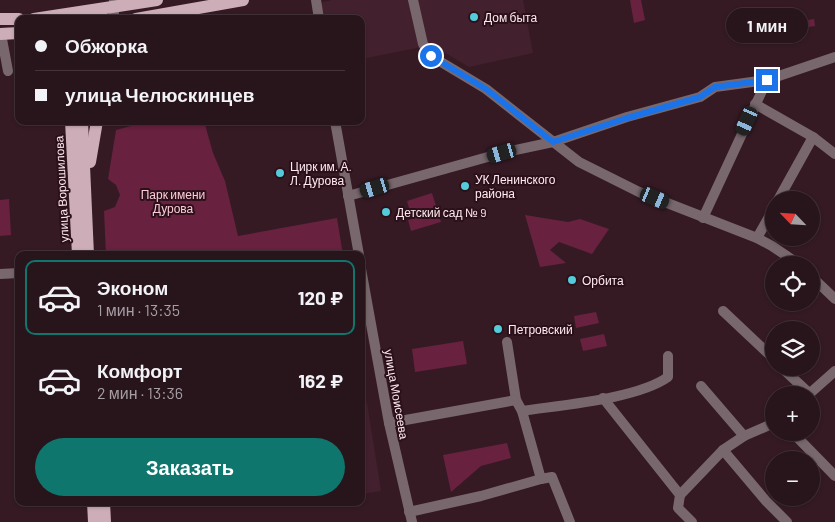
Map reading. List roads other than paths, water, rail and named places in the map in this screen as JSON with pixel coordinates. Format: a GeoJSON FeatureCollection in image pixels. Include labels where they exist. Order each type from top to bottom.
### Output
{"type":"FeatureCollection","features":[{"type":"Feature","properties":{"kind":"main road"},"geometry":{"type":"LineString","coordinates":[[80,15],[157,0]]}},
{"type":"Feature","properties":{"kind":"main road"},"geometry":{"type":"LineString","coordinates":[[159,15],[243,0]]}},
{"type":"Feature","properties":{"kind":"main road"},"geometry":{"type":"LineString","coordinates":[[0,34],[15,33]]}},
{"type":"Feature","properties":{"kind":"main road","name":"улица Ворошилова"},"geometry":{"type":"LineString","coordinates":[[71,125],[78,251]]}},
{"type":"Feature","properties":{"kind":"main road","name":"улица Ворошилова"},"geometry":{"type":"LineString","coordinates":[[82,125],[88,251]]}},
{"type":"Feature","properties":{"kind":"main road"},"geometry":{"type":"LineString","coordinates":[[86,184],[96,125]]}},
{"type":"Feature","properties":{"kind":"main road"},"geometry":{"type":"LineString","coordinates":[[93,506],[94,522]]}},
{"type":"Feature","properties":{"kind":"main road"},"geometry":{"type":"LineString","coordinates":[[104,506],[105,522]]}},
{"type":"Feature","properties":{"kind":"street"},"geometry":{"type":"LineString","coordinates":[[316,0],[318,15]]}},
{"type":"Feature","properties":{"kind":"street"},"geometry":{"type":"LineString","coordinates":[[413,0],[423,44],[431,56],[486,89],[553,142],[593,170],[702,218],[757,238],[787,256]]}},
{"type":"Feature","properties":{"kind":"street"},"geometry":{"type":"LineString","coordinates":[[0,34],[8,71]]}},
{"type":"Feature","properties":{"kind":"street"},"geometry":{"type":"LineString","coordinates":[[348,196],[508,151],[553,142],[700,97],[715,87],[767,80],[835,57]]}},
{"type":"Feature","properties":{"kind":"street"},"geometry":{"type":"LineString","coordinates":[[702,218],[767,80]]}},
{"type":"Feature","properties":{"kind":"street"},"geometry":{"type":"LineString","coordinates":[[755,104],[813,137],[835,154]]}},
{"type":"Feature","properties":{"kind":"street"},"geometry":{"type":"LineString","coordinates":[[335,125],[358,251]]}},
{"type":"Feature","properties":{"kind":"street"},"geometry":{"type":"LineString","coordinates":[[783,191],[813,137]]}},
{"type":"Feature","properties":{"kind":"street"},"geometry":{"type":"LineString","coordinates":[[757,238],[765,224]]}},
{"type":"Feature","properties":{"kind":"street"},"geometry":{"type":"LineString","coordinates":[[0,274],[15,273]]}},
{"type":"Feature","properties":{"kind":"street"},"geometry":{"type":"LineString","coordinates":[[820,285],[835,299]]}},
{"type":"Feature","properties":{"kind":"street","name":"улица Моисеева"},"geometry":{"type":"LineString","coordinates":[[365,292],[388,423],[410,517]]}},
{"type":"Feature","properties":{"kind":"street"},"geometry":{"type":"LineString","coordinates":[[723,311],[765,351]]}},
{"type":"Feature","properties":{"kind":"street"},"geometry":{"type":"LineString","coordinates":[[507,342],[516,400],[522,411],[541,479]]}},
{"type":"Feature","properties":{"kind":"street"},"geometry":{"type":"LineString","coordinates":[[522,411],[603,398],[656,386],[668,377],[668,356]]}},
{"type":"Feature","properties":{"kind":"street"},"geometry":{"type":"LineString","coordinates":[[818,386],[835,371]]}},
{"type":"Feature","properties":{"kind":"street"},"geometry":{"type":"LineString","coordinates":[[790,376],[801,386]]}},
{"type":"Feature","properties":{"kind":"street"},"geometry":{"type":"LineString","coordinates":[[700,386],[744,436]]}},
{"type":"Feature","properties":{"kind":"street"},"geometry":{"type":"LineString","coordinates":[[603,398],[680,495]]}},
{"type":"Feature","properties":{"kind":"street"},"geometry":{"type":"LineString","coordinates":[[388,423],[516,400]]}},
{"type":"Feature","properties":{"kind":"street"},"geometry":{"type":"LineString","coordinates":[[692,522],[678,508],[680,495],[723,450],[744,436],[765,427]]}},
{"type":"Feature","properties":{"kind":"street"},"geometry":{"type":"LineString","coordinates":[[801,441],[835,476]]}},
{"type":"Feature","properties":{"kind":"street"},"geometry":{"type":"LineString","coordinates":[[723,450],[766,501],[787,522]]}},
{"type":"Feature","properties":{"kind":"street"},"geometry":{"type":"LineString","coordinates":[[410,517],[552,477],[570,522]]}},
{"type":"Feature","properties":{"kind":"place","name":"Дом быта"},"geometry":{"type":"Point","coordinates":[474,17]}},
{"type":"Feature","properties":{"kind":"place","name":"Цирк им. А. Л. Дурова"},"geometry":{"type":"Point","coordinates":[280,173]}},
{"type":"Feature","properties":{"kind":"place","name":"УК Ленинского района"},"geometry":{"type":"Point","coordinates":[465,186]}},
{"type":"Feature","properties":{"kind":"place","name":"Детский сад № 9"},"geometry":{"type":"Point","coordinates":[386,212]}},
{"type":"Feature","properties":{"kind":"place","name":"Орбита"},"geometry":{"type":"Point","coordinates":[572,280]}},
{"type":"Feature","properties":{"kind":"place","name":"Петровский"},"geometry":{"type":"Point","coordinates":[498,329]}},
{"type":"Feature","properties":{"kind":"park label","name":"Парк имени Дурова"},"geometry":{"type":"Point","coordinates":[173,201]}}]}
